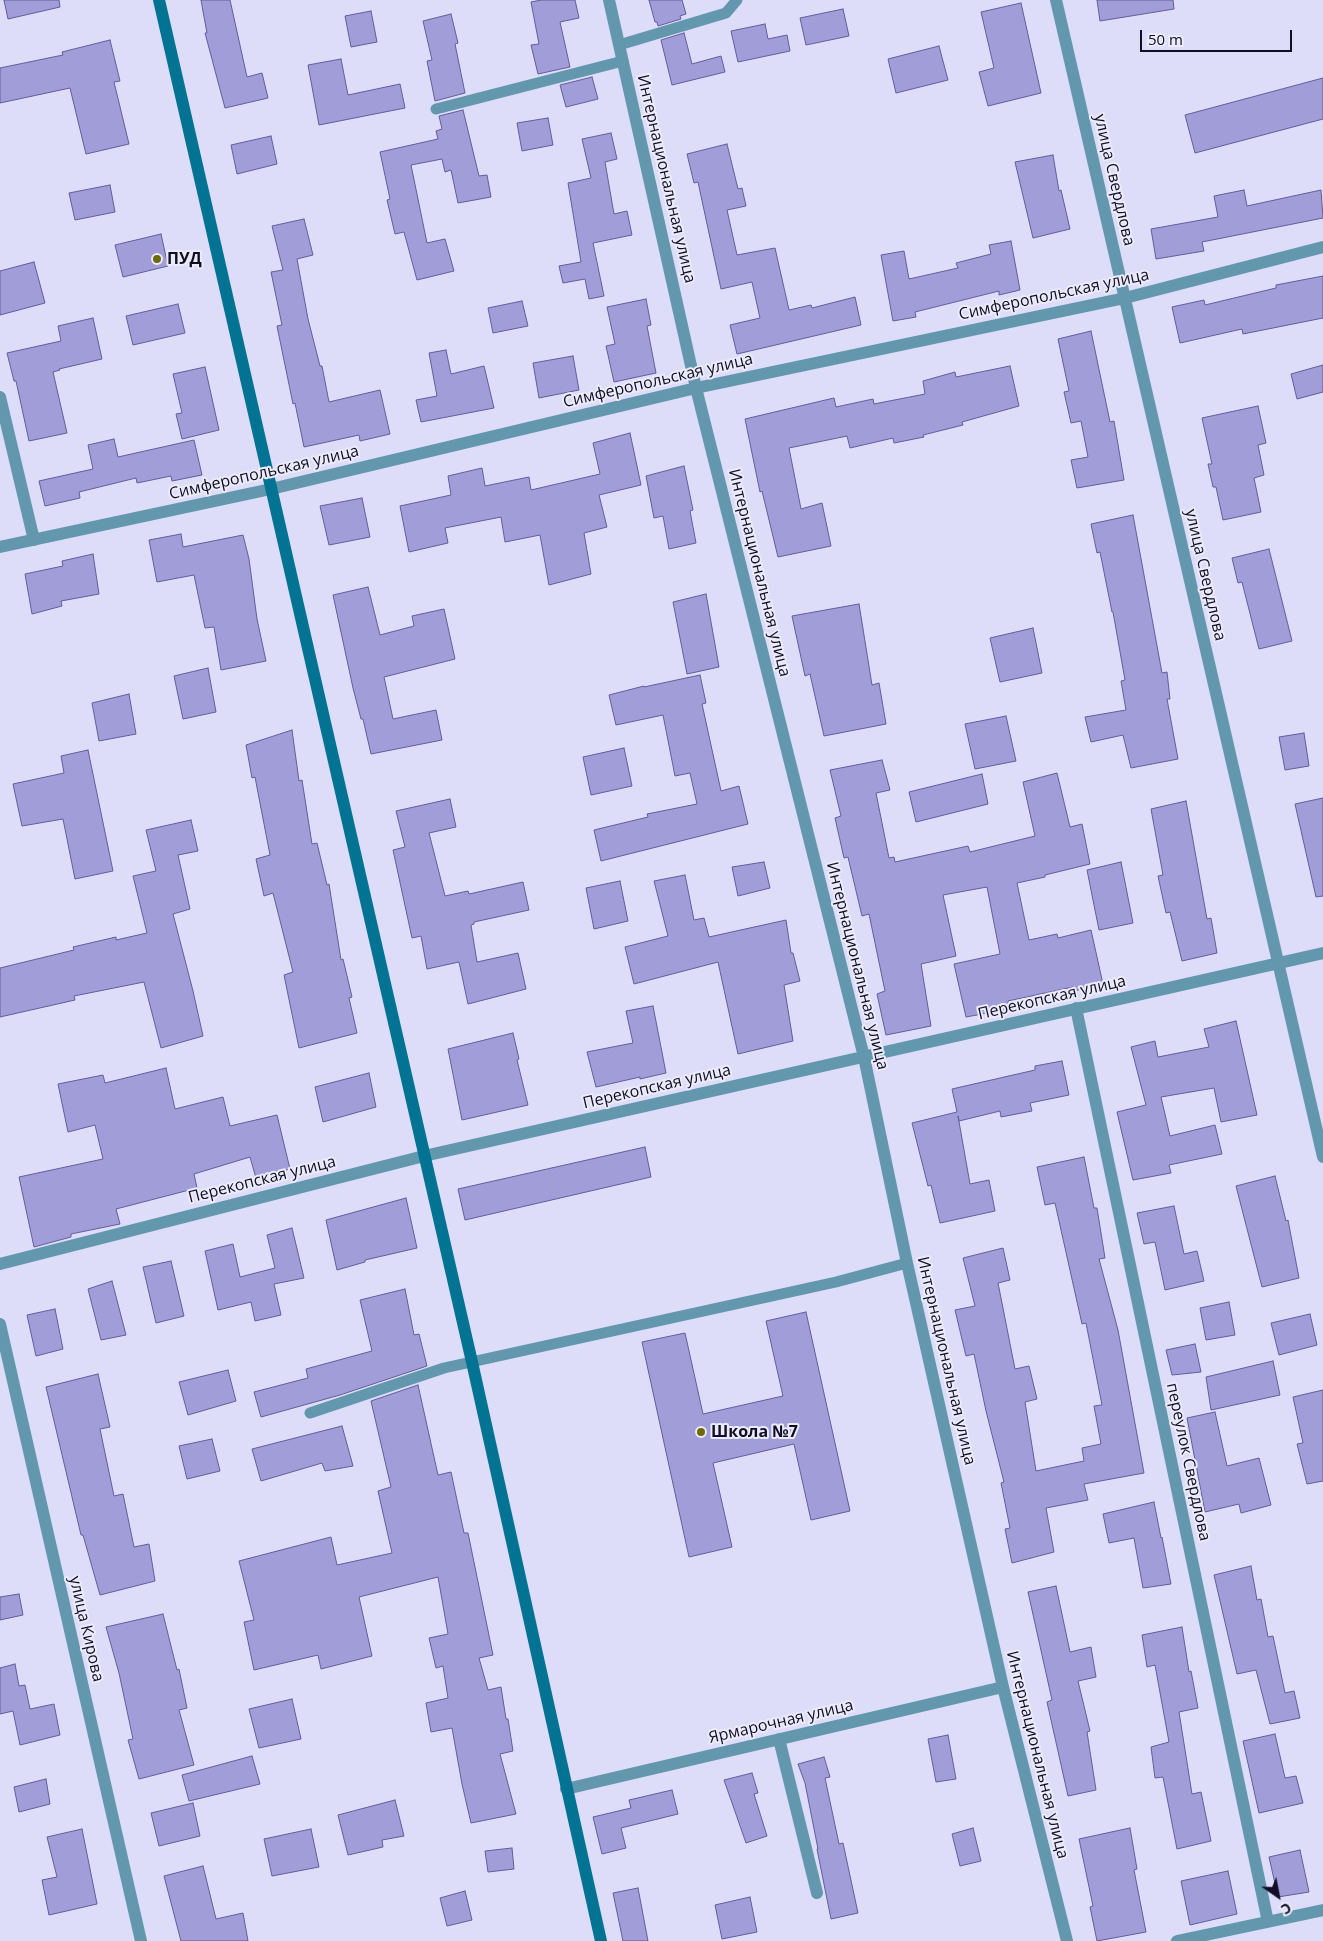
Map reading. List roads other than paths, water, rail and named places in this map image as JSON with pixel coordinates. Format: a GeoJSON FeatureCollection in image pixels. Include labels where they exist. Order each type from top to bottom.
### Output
{"type":"FeatureCollection","features":[{"type":"Feature","properties":{"kind":"main road"},"geometry":{"type":"LineString","coordinates":[[159,0],[472,1362],[601,1941]]}},
{"type":"Feature","properties":{"kind":"street","name":"Интернациональная улица"},"geometry":{"type":"LineString","coordinates":[[609,0],[696,388],[864,1057],[907,1263],[1003,1687],[1067,1941]]}},
{"type":"Feature","properties":{"kind":"street","name":"улица Свердлова"},"geometry":{"type":"LineString","coordinates":[[1056,0],[1323,1157]]}},
{"type":"Feature","properties":{"kind":"street","name":"Симферопольская улица"},"geometry":{"type":"LineString","coordinates":[[0,547],[271,490],[696,388],[1125,298],[1323,248]]}},
{"type":"Feature","properties":{"kind":"street"},"geometry":{"type":"LineString","coordinates":[[0,397],[34,540]]}},
{"type":"Feature","properties":{"kind":"street","name":"Перекопская улица"},"geometry":{"type":"LineString","coordinates":[[0,1264],[424,1156],[1323,953]]}},
{"type":"Feature","properties":{"kind":"street","name":"переулок Свердлова"},"geometry":{"type":"LineString","coordinates":[[1076,1008],[1268,1922]]}},
{"type":"Feature","properties":{"kind":"street","name":"улица Кирова"},"geometry":{"type":"LineString","coordinates":[[0,1324],[141,1941]]}},
{"type":"Feature","properties":{"kind":"street","name":"Ярмарочная улица"},"geometry":{"type":"LineString","coordinates":[[566,1789],[1003,1687]]}},
{"type":"Feature","properties":{"kind":"street"},"geometry":{"type":"LineString","coordinates":[[779,1739],[817,1893]]}},
{"type":"Feature","properties":{"kind":"street"},"geometry":{"type":"LineString","coordinates":[[1177,1941],[1323,1910]]}},
{"type":"Feature","properties":{"kind":"lane"},"geometry":{"type":"LineString","coordinates":[[619,45],[726,13],[737,0]]}},
{"type":"Feature","properties":{"kind":"lane"},"geometry":{"type":"LineString","coordinates":[[436,109],[623,60]]}},
{"type":"Feature","properties":{"kind":"lane"},"geometry":{"type":"LineString","coordinates":[[310,1413],[444,1368],[836,1282],[907,1263]]}},
{"type":"Feature","properties":{"kind":"place","name":"ПУД"},"geometry":{"type":"Point","coordinates":[157,259]}},
{"type":"Feature","properties":{"kind":"place","name":"Школа №7"},"geometry":{"type":"Point","coordinates":[701,1432]}}]}
